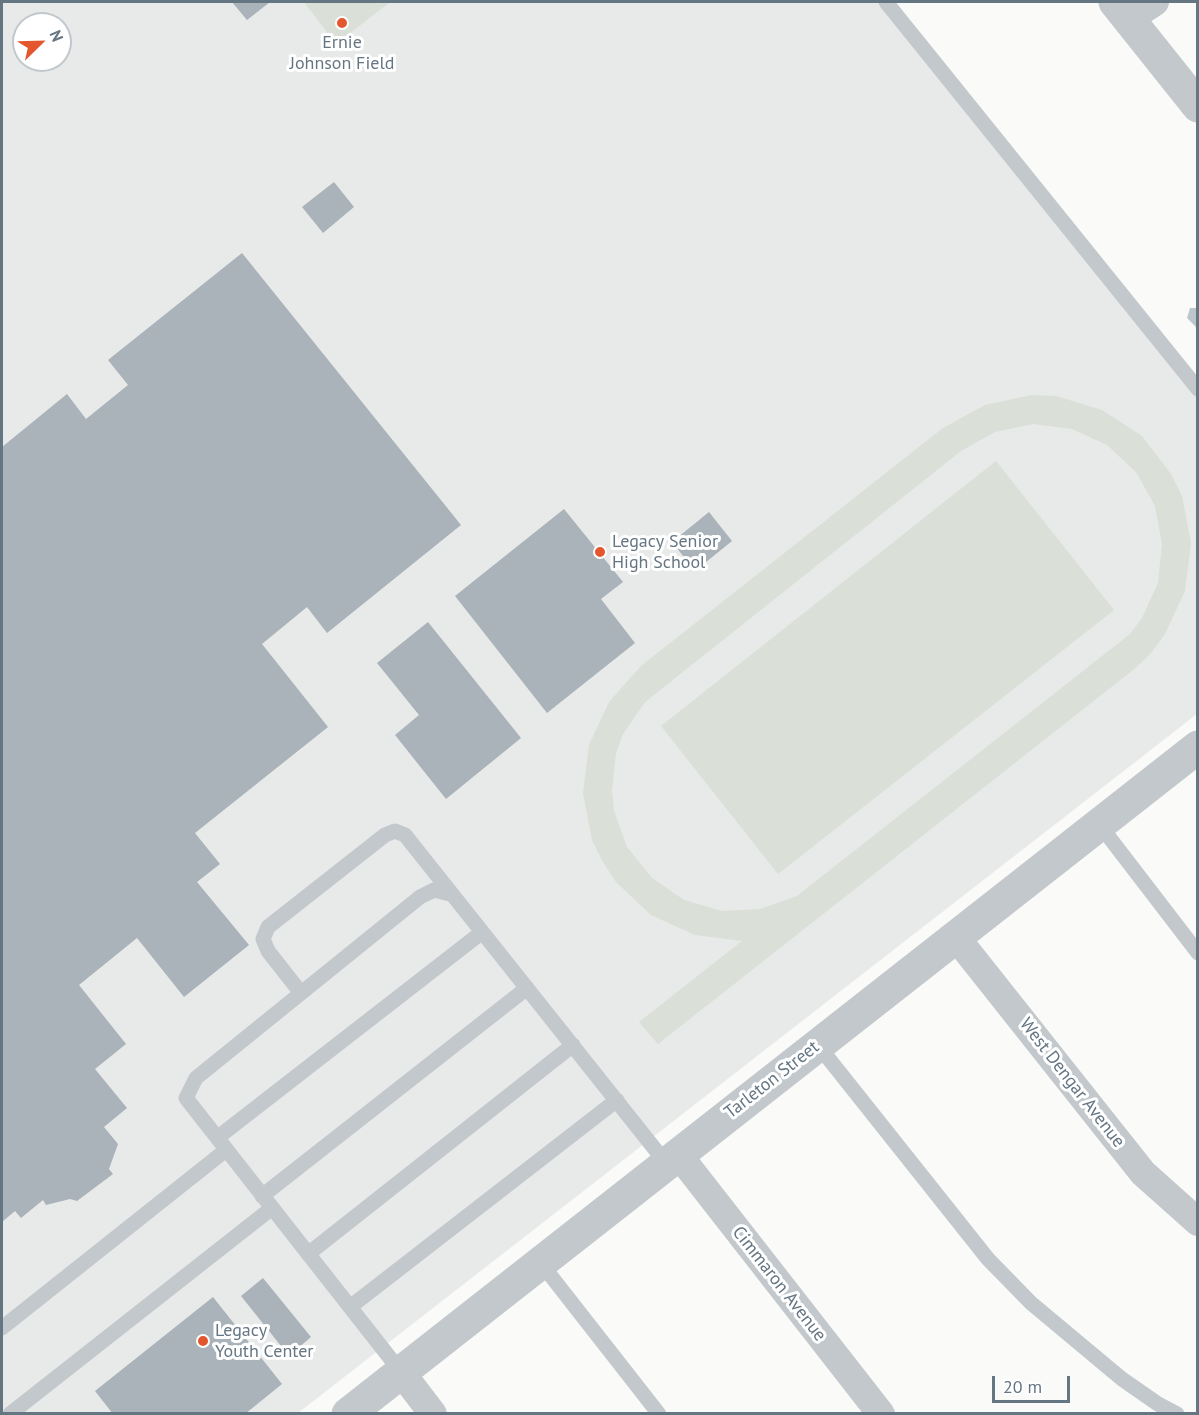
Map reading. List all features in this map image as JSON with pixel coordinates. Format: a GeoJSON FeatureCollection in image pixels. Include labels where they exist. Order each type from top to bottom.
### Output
{"type":"FeatureCollection","features":[{"type":"Feature","properties":{"kind":"street"},"geometry":{"type":"LineString","coordinates":[[1133,7],[1197,106]]}},
{"type":"Feature","properties":{"kind":"street","name":"Tarleton Street"},"geometry":{"type":"LineString","coordinates":[[348,1413],[1197,747]]}},
{"type":"Feature","properties":{"kind":"street","name":"West Dengar Avenue"},"geometry":{"type":"LineString","coordinates":[[955,936],[1143,1173],[1197,1222]]}},
{"type":"Feature","properties":{"kind":"street","name":"Cimmaron Avenue"},"geometry":{"type":"LineString","coordinates":[[672,1158],[881,1413]]}},
{"type":"Feature","properties":{"kind":"street"},"geometry":{"type":"LineString","coordinates":[[401,1372],[433,1413]]}},
{"type":"Feature","properties":{"kind":"lane"},"geometry":{"type":"LineString","coordinates":[[886,2],[1197,389]]}},
{"type":"Feature","properties":{"kind":"lane"},"geometry":{"type":"LineString","coordinates":[[1099,824],[1197,953]]}},
{"type":"Feature","properties":{"kind":"lane"},"geometry":{"type":"LineString","coordinates":[[301,993],[268,951],[263,939],[268,927],[385,835],[395,831],[405,835],[617,1100],[672,1158]]}},
{"type":"Feature","properties":{"kind":"lane"},"geometry":{"type":"LineString","coordinates":[[401,1372],[186,1098],[196,1078],[420,897],[435,890],[450,894]]}},
{"type":"Feature","properties":{"kind":"lane"},"geometry":{"type":"LineString","coordinates":[[2,1328],[221,1144],[482,933]]}},
{"type":"Feature","properties":{"kind":"lane"},"geometry":{"type":"LineString","coordinates":[[10,1413],[526,988]]}},
{"type":"Feature","properties":{"kind":"lane"},"geometry":{"type":"LineString","coordinates":[[817,1044],[988,1259],[1031,1303],[1122,1379],[1158,1404],[1178,1413]]}},
{"type":"Feature","properties":{"kind":"lane"},"geometry":{"type":"LineString","coordinates":[[308,1254],[573,1045]]}},
{"type":"Feature","properties":{"kind":"lane"},"geometry":{"type":"LineString","coordinates":[[350,1307],[617,1100]]}},
{"type":"Feature","properties":{"kind":"lane"},"geometry":{"type":"LineString","coordinates":[[540,1262],[659,1413]]}},
{"type":"Feature","properties":{"kind":"shaded area","name":"Legacy Senior High School"},"geometry":{"type":"Polygon","coordinates":[[[2,2],[887,2],[1197,390],[1197,714],[298,1413],[2,1414],[2,2]]]}},
{"type":"Feature","properties":{"kind":"shaded area","name":"Ernie Johnson Field"},"geometry":{"type":"Polygon","coordinates":[[[304,2],[390,2],[336,44],[304,2]]]}},
{"type":"Feature","properties":{"kind":"shaded area"},"geometry":{"type":"Polygon","coordinates":[[[1190,308],[1197,308],[1197,328],[1187,318],[1190,308]]]}},
{"type":"Feature","properties":{"kind":"shaded area"},"geometry":{"type":"Polygon","coordinates":[[[1032,395],[1056,396],[1102,410],[1142,436],[1171,474],[1182,496],[1191,543],[1185,591],[1165,634],[1151,653],[1133,670],[658,1044],[639,1022],[742,941],[695,935],[651,915],[616,882],[603,862],[592,840],[583,793],[589,745],[609,702],[641,666],[943,428],[985,405],[1032,395]],[[1033,424],[995,432],[961,451],[645,702],[623,734],[616,753],[612,791],[614,811],[627,847],[652,878],[684,900],[722,911],[760,909],[797,896],[1130,634],[1142,618],[1158,583],[1162,544],[1155,506],[1136,472],[1107,445],[1072,429],[1033,424]]]}},
{"type":"Feature","properties":{"kind":"shaded area"},"geometry":{"type":"Polygon","coordinates":[[[996,461],[1114,610],[778,874],[661,726],[996,461]]]}},
{"type":"Feature","properties":{"kind":"building"},"geometry":{"type":"Polygon","coordinates":[[[232,2],[270,2],[247,20],[232,2]]]}},
{"type":"Feature","properties":{"kind":"building"},"geometry":{"type":"Polygon","coordinates":[[[334,182],[354,207],[323,233],[302,207],[334,182]]]}},
{"type":"Feature","properties":{"kind":"building"},"geometry":{"type":"Polygon","coordinates":[[[242,253],[461,525],[327,633],[307,607],[262,644],[328,727],[195,833],[220,864],[197,882],[249,945],[184,997],[137,938],[79,985],[126,1044],[95,1069],[127,1108],[104,1127],[118,1144],[109,1169],[113,1174],[77,1201],[70,1199],[46,1205],[43,1200],[21,1218],[15,1211],[2,1222],[2,447],[67,394],[86,419],[128,385],[108,360],[242,253]]]}},
{"type":"Feature","properties":{"kind":"building"},"geometry":{"type":"Polygon","coordinates":[[[564,509],[623,582],[601,599],[635,643],[547,713],[455,596],[564,509]]]}},
{"type":"Feature","properties":{"kind":"building"},"geometry":{"type":"Polygon","coordinates":[[[709,512],[732,541],[695,571],[672,542],[709,512]]]}},
{"type":"Feature","properties":{"kind":"building"},"geometry":{"type":"Polygon","coordinates":[[[428,622],[521,738],[446,799],[395,735],[419,715],[377,663],[428,622]]]}},
{"type":"Feature","properties":{"kind":"building"},"geometry":{"type":"Polygon","coordinates":[[[263,1278],[311,1337],[289,1356],[241,1296],[263,1278]]]}},
{"type":"Feature","properties":{"kind":"building","name":"Legacy Youth Center"},"geometry":{"type":"Polygon","coordinates":[[[213,1297],[282,1384],[245,1414],[113,1414],[95,1391],[213,1297]]]}},
{"type":"Feature","properties":{"kind":"place","name":"Ernie Johnson Field"},"geometry":{"type":"Point","coordinates":[342,23]}},
{"type":"Feature","properties":{"kind":"place","name":"Legacy Senior High School"},"geometry":{"type":"Point","coordinates":[600,552]}},
{"type":"Feature","properties":{"kind":"place","name":"Legacy Youth Center"},"geometry":{"type":"Point","coordinates":[203,1341]}}]}
